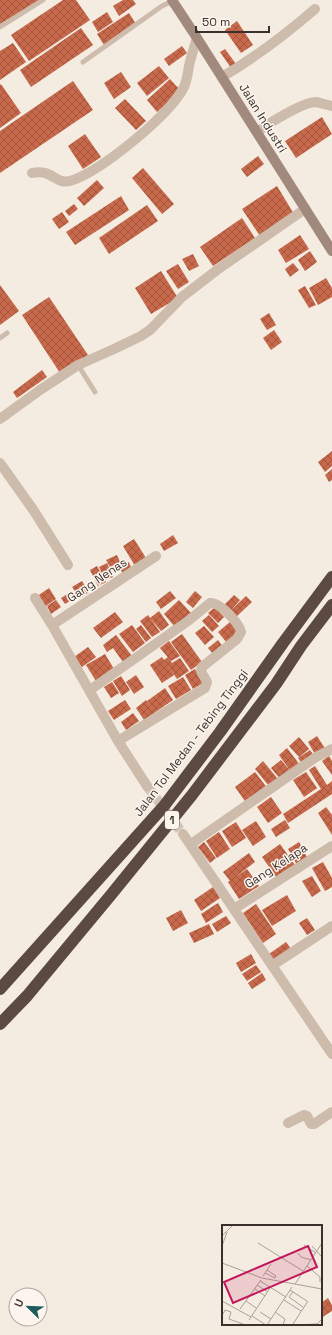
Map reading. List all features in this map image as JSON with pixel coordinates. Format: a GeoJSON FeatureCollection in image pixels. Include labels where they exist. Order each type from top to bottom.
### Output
{"type":"FeatureCollection","features":[{"type":"Feature","properties":{"kind":"highway","name":"Jalan Tol Medan - Tebing Tinggi"},"geometry":{"type":"LineString","coordinates":[[0,989],[164,806],[220,732],[332,577]]}},
{"type":"Feature","properties":{"kind":"highway","name":"1"},"geometry":{"type":"LineString","coordinates":[[0,1024],[27,996],[192,795],[276,684],[301,646],[332,605]]}},
{"type":"Feature","properties":{"kind":"street","name":"Jalan Industri"},"geometry":{"type":"LineString","coordinates":[[173,0],[332,251]]}},
{"type":"Feature","properties":{"kind":"street"},"geometry":{"type":"LineString","coordinates":[[222,78],[284,36],[315,9]]}},
{"type":"Feature","properties":{"kind":"street"},"geometry":{"type":"LineString","coordinates":[[32,173],[44,172],[64,182],[69,181],[109,160],[146,130],[169,107],[184,87],[191,57],[198,38]]}},
{"type":"Feature","properties":{"kind":"street"},"geometry":{"type":"LineString","coordinates":[[257,132],[272,122],[308,104],[316,102],[332,106]]}},
{"type":"Feature","properties":{"kind":"street"},"geometry":{"type":"LineString","coordinates":[[1,414],[78,365],[141,336],[150,330],[182,297],[217,270],[305,209]]}},
{"type":"Feature","properties":{"kind":"street"},"geometry":{"type":"LineString","coordinates":[[0,463],[34,511],[68,565]]}},
{"type":"Feature","properties":{"kind":"street","name":"Gang Nenas"},"geometry":{"type":"LineString","coordinates":[[52,625],[156,556]]}},
{"type":"Feature","properties":{"kind":"street"},"geometry":{"type":"LineString","coordinates":[[35,598],[90,690],[118,741],[147,786]]}},
{"type":"Feature","properties":{"kind":"street"},"geometry":{"type":"LineString","coordinates":[[90,690],[188,621],[205,606],[212,602],[217,603],[222,607],[239,626],[241,632],[240,636],[202,667],[202,673],[207,682],[205,688],[118,741]]}},
{"type":"Feature","properties":{"kind":"street"},"geometry":{"type":"LineString","coordinates":[[191,844],[316,757],[332,749]]}},
{"type":"Feature","properties":{"kind":"street"},"geometry":{"type":"LineString","coordinates":[[183,834],[332,1053]]}},
{"type":"Feature","properties":{"kind":"street","name":"Gang Kelapa"},"geometry":{"type":"LineString","coordinates":[[234,909],[332,846]]}},
{"type":"Feature","properties":{"kind":"street"},"geometry":{"type":"LineString","coordinates":[[272,965],[332,926]]}},
{"type":"Feature","properties":{"kind":"street"},"geometry":{"type":"LineString","coordinates":[[288,1123],[304,1115],[307,1116],[311,1124],[314,1124],[332,1112]]}},
{"type":"Feature","properties":{"kind":"lane"},"geometry":{"type":"LineString","coordinates":[[0,27],[43,0]]}},
{"type":"Feature","properties":{"kind":"lane"},"geometry":{"type":"LineString","coordinates":[[83,62],[162,6],[173,0]]}},
{"type":"Feature","properties":{"kind":"lane"},"geometry":{"type":"LineString","coordinates":[[0,338],[7,333]]}},
{"type":"Feature","properties":{"kind":"lane"},"geometry":{"type":"LineString","coordinates":[[78,365],[95,392]]}},
{"type":"Feature","properties":{"kind":"building"},"geometry":{"type":"Polygon","coordinates":[[[0,0],[41,0],[0,24],[0,0]]]}},
{"type":"Feature","properties":{"kind":"building"},"geometry":{"type":"Polygon","coordinates":[[[63,0],[76,0],[90,20],[29,61],[11,35],[63,0]]]}},
{"type":"Feature","properties":{"kind":"building"},"geometry":{"type":"Polygon","coordinates":[[[123,0],[133,0],[136,4],[119,16],[113,6],[123,0]]]}},
{"type":"Feature","properties":{"kind":"building"},"geometry":{"type":"Polygon","coordinates":[[[107,12],[113,22],[98,32],[92,22],[107,12]]]}},
{"type":"Feature","properties":{"kind":"building"},"geometry":{"type":"Polygon","coordinates":[[[129,13],[136,24],[104,45],[97,34],[129,13]]]}},
{"type":"Feature","properties":{"kind":"building"},"geometry":{"type":"Polygon","coordinates":[[[237,21],[253,45],[241,53],[225,30],[237,21]]]}},
{"type":"Feature","properties":{"kind":"building"},"geometry":{"type":"Polygon","coordinates":[[[81,28],[93,45],[31,87],[20,70],[81,28]]]}},
{"type":"Feature","properties":{"kind":"building"},"geometry":{"type":"Polygon","coordinates":[[[13,43],[26,62],[0,80],[0,51],[13,43]]]}},
{"type":"Feature","properties":{"kind":"building"},"geometry":{"type":"Polygon","coordinates":[[[182,46],[187,53],[169,66],[164,59],[182,46]]]}},
{"type":"Feature","properties":{"kind":"building"},"geometry":{"type":"Polygon","coordinates":[[[225,49],[236,64],[231,68],[220,52],[225,49]]]}},
{"type":"Feature","properties":{"kind":"building"},"geometry":{"type":"Polygon","coordinates":[[[159,66],[169,78],[147,96],[137,83],[159,66]]]}},
{"type":"Feature","properties":{"kind":"building"},"geometry":{"type":"Polygon","coordinates":[[[121,72],[131,87],[114,99],[104,83],[121,72]]]}},
{"type":"Feature","properties":{"kind":"building"},"geometry":{"type":"Polygon","coordinates":[[[170,79],[181,91],[157,112],[147,100],[170,79]]]}},
{"type":"Feature","properties":{"kind":"building"},"geometry":{"type":"Polygon","coordinates":[[[73,81],[93,110],[0,173],[0,131],[73,81]]]}},
{"type":"Feature","properties":{"kind":"building"},"geometry":{"type":"Polygon","coordinates":[[[1,84],[21,113],[0,128],[0,85],[1,84]]]}},
{"type":"Feature","properties":{"kind":"building"},"geometry":{"type":"Polygon","coordinates":[[[125,99],[146,121],[136,130],[115,108],[125,99]]]}},
{"type":"Feature","properties":{"kind":"building"},"geometry":{"type":"Polygon","coordinates":[[[322,117],[332,134],[296,158],[285,141],[322,117]]]}},
{"type":"Feature","properties":{"kind":"building"},"geometry":{"type":"Polygon","coordinates":[[[85,134],[101,157],[83,169],[68,146],[85,134]]]}},
{"type":"Feature","properties":{"kind":"building"},"geometry":{"type":"Polygon","coordinates":[[[258,156],[264,164],[247,177],[241,169],[258,156]]]}},
{"type":"Feature","properties":{"kind":"building"},"geometry":{"type":"Polygon","coordinates":[[[143,168],[174,204],[162,214],[132,178],[143,168]]]}},
{"type":"Feature","properties":{"kind":"building"},"geometry":{"type":"Polygon","coordinates":[[[97,180],[104,188],[84,206],[77,198],[97,180]]]}},
{"type":"Feature","properties":{"kind":"building"},"geometry":{"type":"Polygon","coordinates":[[[277,186],[294,214],[260,236],[242,209],[277,186]]]}},
{"type":"Feature","properties":{"kind":"building"},"geometry":{"type":"Polygon","coordinates":[[[121,196],[129,210],[75,245],[66,232],[121,196]]]}},
{"type":"Feature","properties":{"kind":"building"},"geometry":{"type":"Polygon","coordinates":[[[74,204],[78,209],[69,216],[65,211],[74,204]]]}},
{"type":"Feature","properties":{"kind":"building"},"geometry":{"type":"Polygon","coordinates":[[[147,205],[158,221],[109,254],[99,238],[147,205]]]}},
{"type":"Feature","properties":{"kind":"building"},"geometry":{"type":"Polygon","coordinates":[[[62,212],[69,222],[59,229],[52,219],[62,212]]]}},
{"type":"Feature","properties":{"kind":"building"},"geometry":{"type":"Polygon","coordinates":[[[242,218],[255,238],[213,266],[200,247],[242,218]]]}},
{"type":"Feature","properties":{"kind":"building"},"geometry":{"type":"Polygon","coordinates":[[[300,235],[309,249],[286,263],[278,250],[300,235]]]}},
{"type":"Feature","properties":{"kind":"building"},"geometry":{"type":"Polygon","coordinates":[[[310,251],[317,262],[305,271],[298,260],[310,251]]]}},
{"type":"Feature","properties":{"kind":"building"},"geometry":{"type":"Polygon","coordinates":[[[193,254],[199,266],[189,271],[182,259],[193,254]]]}},
{"type":"Feature","properties":{"kind":"building"},"geometry":{"type":"Polygon","coordinates":[[[293,263],[299,270],[290,277],[285,269],[293,263]]]}},
{"type":"Feature","properties":{"kind":"building"},"geometry":{"type":"Polygon","coordinates":[[[178,264],[189,282],[178,289],[166,271],[178,264]]]}},
{"type":"Feature","properties":{"kind":"building"},"geometry":{"type":"Polygon","coordinates":[[[161,271],[178,298],[151,314],[135,288],[161,271]]]}},
{"type":"Feature","properties":{"kind":"building"},"geometry":{"type":"Polygon","coordinates":[[[326,278],[332,288],[332,297],[318,305],[309,288],[326,278]]]}},
{"type":"Feature","properties":{"kind":"building"},"geometry":{"type":"Polygon","coordinates":[[[0,285],[19,311],[0,325],[0,285]]]}},
{"type":"Feature","properties":{"kind":"building"},"geometry":{"type":"Polygon","coordinates":[[[305,286],[316,305],[309,308],[298,290],[305,286]]]}},
{"type":"Feature","properties":{"kind":"building"},"geometry":{"type":"Polygon","coordinates":[[[49,297],[88,355],[60,373],[22,315],[49,297]]]}},
{"type":"Feature","properties":{"kind":"building"},"geometry":{"type":"Polygon","coordinates":[[[269,313],[276,325],[267,330],[260,319],[269,313]]]}},
{"type":"Feature","properties":{"kind":"building"},"geometry":{"type":"Polygon","coordinates":[[[274,330],[282,342],[271,350],[263,338],[274,330]]]}},
{"type":"Feature","properties":{"kind":"building"},"geometry":{"type":"Polygon","coordinates":[[[42,370],[47,377],[17,398],[13,392],[42,370]]]}},
{"type":"Feature","properties":{"kind":"building"},"geometry":{"type":"Polygon","coordinates":[[[332,451],[332,466],[325,472],[318,462],[332,451]]]}},
{"type":"Feature","properties":{"kind":"building"},"geometry":{"type":"Polygon","coordinates":[[[332,469],[332,480],[329,482],[325,475],[332,469]]]}},
{"type":"Feature","properties":{"kind":"building"},"geometry":{"type":"Polygon","coordinates":[[[173,535],[178,543],[164,551],[160,544],[173,535]]]}},
{"type":"Feature","properties":{"kind":"building"},"geometry":{"type":"Polygon","coordinates":[[[134,539],[146,558],[135,566],[123,546],[134,539]]]}},
{"type":"Feature","properties":{"kind":"building"},"geometry":{"type":"Polygon","coordinates":[[[117,555],[120,562],[110,567],[106,560],[117,555]]]}},
{"type":"Feature","properties":{"kind":"building"},"geometry":{"type":"Polygon","coordinates":[[[129,562],[132,570],[123,574],[119,567],[129,562]]]}},
{"type":"Feature","properties":{"kind":"building"},"geometry":{"type":"Polygon","coordinates":[[[107,563],[113,577],[105,580],[99,567],[107,563]]]}},
{"type":"Feature","properties":{"kind":"building"},"geometry":{"type":"Polygon","coordinates":[[[97,566],[106,582],[98,586],[90,570],[97,566]]]}},
{"type":"Feature","properties":{"kind":"building"},"geometry":{"type":"Polygon","coordinates":[[[82,581],[89,592],[80,598],[72,587],[82,581]]]}},
{"type":"Feature","properties":{"kind":"building"},"geometry":{"type":"Polygon","coordinates":[[[49,588],[56,599],[43,608],[36,597],[49,588]]]}},
{"type":"Feature","properties":{"kind":"building"},"geometry":{"type":"Polygon","coordinates":[[[170,591],[176,598],[161,609],[156,602],[170,591]]]}},
{"type":"Feature","properties":{"kind":"building"},"geometry":{"type":"Polygon","coordinates":[[[195,591],[202,597],[193,608],[186,602],[195,591]]]}},
{"type":"Feature","properties":{"kind":"building"},"geometry":{"type":"Polygon","coordinates":[[[69,593],[73,599],[65,604],[61,598],[69,593]]]}},
{"type":"Feature","properties":{"kind":"building"},"geometry":{"type":"Polygon","coordinates":[[[234,595],[240,600],[231,610],[246,596],[252,602],[236,617],[224,605],[234,595]]]}},
{"type":"Feature","properties":{"kind":"building"},"geometry":{"type":"Polygon","coordinates":[[[56,600],[61,607],[51,614],[47,606],[56,600]]]}},
{"type":"Feature","properties":{"kind":"building"},"geometry":{"type":"Polygon","coordinates":[[[179,600],[191,613],[175,627],[164,614],[179,600]]]}},
{"type":"Feature","properties":{"kind":"building"},"geometry":{"type":"Polygon","coordinates":[[[215,607],[224,617],[218,623],[208,613],[215,607]]]}},
{"type":"Feature","properties":{"kind":"building"},"geometry":{"type":"Polygon","coordinates":[[[159,611],[169,625],[161,631],[150,618],[159,611]]]}},
{"type":"Feature","properties":{"kind":"building"},"geometry":{"type":"Polygon","coordinates":[[[115,612],[123,622],[101,638],[93,628],[115,612]]]}},
{"type":"Feature","properties":{"kind":"building"},"geometry":{"type":"Polygon","coordinates":[[[148,615],[160,632],[152,637],[140,621],[148,615]]]}},
{"type":"Feature","properties":{"kind":"building"},"geometry":{"type":"Polygon","coordinates":[[[209,615],[219,626],[212,632],[202,621],[209,615]]]}},
{"type":"Feature","properties":{"kind":"building"},"geometry":{"type":"Polygon","coordinates":[[[230,622],[239,632],[227,643],[218,632],[230,622]]]}},
{"type":"Feature","properties":{"kind":"building"},"geometry":{"type":"Polygon","coordinates":[[[132,625],[145,643],[133,652],[119,634],[132,625]]]}},
{"type":"Feature","properties":{"kind":"building"},"geometry":{"type":"Polygon","coordinates":[[[141,625],[151,638],[146,642],[136,629],[141,625]]]}},
{"type":"Feature","properties":{"kind":"building"},"geometry":{"type":"Polygon","coordinates":[[[204,626],[214,637],[205,645],[195,633],[204,626]]]}},
{"type":"Feature","properties":{"kind":"building"},"geometry":{"type":"Polygon","coordinates":[[[182,634],[202,662],[191,670],[171,642],[182,634]]]}},
{"type":"Feature","properties":{"kind":"building"},"geometry":{"type":"Polygon","coordinates":[[[116,635],[132,656],[123,662],[113,648],[107,652],[103,645],[116,635]]]}},
{"type":"Feature","properties":{"kind":"building"},"geometry":{"type":"Polygon","coordinates":[[[218,640],[223,647],[214,655],[208,648],[218,640]]]}},
{"type":"Feature","properties":{"kind":"building"},"geometry":{"type":"Polygon","coordinates":[[[169,641],[180,656],[171,661],[160,648],[169,641]]]}},
{"type":"Feature","properties":{"kind":"building"},"geometry":{"type":"Polygon","coordinates":[[[88,647],[96,657],[82,667],[74,657],[88,647]]]}},
{"type":"Feature","properties":{"kind":"building"},"geometry":{"type":"Polygon","coordinates":[[[105,654],[114,669],[96,681],[86,665],[105,654]]]}},
{"type":"Feature","properties":{"kind":"building"},"geometry":{"type":"Polygon","coordinates":[[[162,657],[174,675],[162,683],[150,665],[162,657]]]}},
{"type":"Feature","properties":{"kind":"building"},"geometry":{"type":"Polygon","coordinates":[[[168,657],[172,663],[180,658],[189,671],[177,679],[164,660],[168,657]]]}},
{"type":"Feature","properties":{"kind":"building"},"geometry":{"type":"Polygon","coordinates":[[[195,669],[203,683],[193,689],[185,675],[195,669]]]}},
{"type":"Feature","properties":{"kind":"building"},"geometry":{"type":"Polygon","coordinates":[[[136,675],[144,687],[134,694],[126,682],[136,675]]]}},
{"type":"Feature","properties":{"kind":"building"},"geometry":{"type":"Polygon","coordinates":[[[121,676],[130,690],[122,696],[113,681],[121,676]]]}},
{"type":"Feature","properties":{"kind":"building"},"geometry":{"type":"Polygon","coordinates":[[[183,677],[191,690],[176,699],[168,686],[183,677]]]}},
{"type":"Feature","properties":{"kind":"building"},"geometry":{"type":"Polygon","coordinates":[[[112,682],[119,693],[111,698],[104,687],[112,682]]]}},
{"type":"Feature","properties":{"kind":"building"},"geometry":{"type":"Polygon","coordinates":[[[165,688],[173,700],[144,720],[136,708],[146,700],[153,710],[147,701],[165,688]]]}},
{"type":"Feature","properties":{"kind":"building"},"geometry":{"type":"Polygon","coordinates":[[[125,700],[131,709],[114,720],[108,711],[125,700]]]}},
{"type":"Feature","properties":{"kind":"building"},"geometry":{"type":"Polygon","coordinates":[[[133,713],[139,721],[126,730],[121,722],[133,713]]]}},
{"type":"Feature","properties":{"kind":"building"},"geometry":{"type":"Polygon","coordinates":[[[317,736],[326,750],[316,756],[308,742],[317,736]]]}},
{"type":"Feature","properties":{"kind":"building"},"geometry":{"type":"Polygon","coordinates":[[[299,737],[309,749],[299,757],[289,746],[299,737]]]}},
{"type":"Feature","properties":{"kind":"building"},"geometry":{"type":"Polygon","coordinates":[[[287,748],[300,765],[291,772],[279,755],[287,748]]]}},
{"type":"Feature","properties":{"kind":"building"},"geometry":{"type":"Polygon","coordinates":[[[310,750],[315,757],[303,765],[298,758],[310,750]]]}},
{"type":"Feature","properties":{"kind":"building"},"geometry":{"type":"Polygon","coordinates":[[[329,756],[332,761],[332,775],[322,761],[329,756]]]}},
{"type":"Feature","properties":{"kind":"building"},"geometry":{"type":"Polygon","coordinates":[[[281,760],[291,772],[281,780],[271,768],[281,760]]]}},
{"type":"Feature","properties":{"kind":"building"},"geometry":{"type":"Polygon","coordinates":[[[263,761],[278,779],[269,786],[255,769],[263,761]]]}},
{"type":"Feature","properties":{"kind":"building"},"geometry":{"type":"Polygon","coordinates":[[[315,766],[327,785],[332,781],[332,794],[288,823],[283,814],[321,789],[309,770],[315,766]]]}},
{"type":"Feature","properties":{"kind":"building"},"geometry":{"type":"Polygon","coordinates":[[[255,772],[268,789],[247,804],[235,787],[255,772]]]}},
{"type":"Feature","properties":{"kind":"building"},"geometry":{"type":"Polygon","coordinates":[[[306,772],[317,788],[304,797],[293,780],[306,772]]]}},
{"type":"Feature","properties":{"kind":"building"},"geometry":{"type":"Polygon","coordinates":[[[271,797],[282,813],[268,823],[257,807],[271,797]]]}},
{"type":"Feature","properties":{"kind":"building"},"geometry":{"type":"Polygon","coordinates":[[[326,807],[332,815],[332,835],[318,813],[326,807]]]}},
{"type":"Feature","properties":{"kind":"building"},"geometry":{"type":"Polygon","coordinates":[[[285,820],[290,828],[276,837],[271,829],[285,820]]]}},
{"type":"Feature","properties":{"kind":"building"},"geometry":{"type":"Polygon","coordinates":[[[256,821],[266,837],[253,846],[242,830],[256,821]]]}},
{"type":"Feature","properties":{"kind":"building"},"geometry":{"type":"Polygon","coordinates":[[[236,822],[246,838],[232,847],[222,831],[236,822]]]}},
{"type":"Feature","properties":{"kind":"building"},"geometry":{"type":"Polygon","coordinates":[[[219,832],[230,849],[217,858],[206,841],[219,832]]]}},
{"type":"Feature","properties":{"kind":"building"},"geometry":{"type":"Polygon","coordinates":[[[204,842],[216,858],[210,863],[198,847],[204,842]]]}},
{"type":"Feature","properties":{"kind":"building"},"geometry":{"type":"Polygon","coordinates":[[[299,842],[308,859],[297,865],[288,849],[299,842]]]}},
{"type":"Feature","properties":{"kind":"building"},"geometry":{"type":"Polygon","coordinates":[[[280,844],[295,865],[277,878],[262,857],[280,844]]]}},
{"type":"Feature","properties":{"kind":"building"},"geometry":{"type":"Polygon","coordinates":[[[249,853],[255,862],[230,881],[223,872],[249,853]]]}},
{"type":"Feature","properties":{"kind":"building"},"geometry":{"type":"Polygon","coordinates":[[[323,862],[332,878],[332,887],[325,891],[312,868],[323,862]]]}},
{"type":"Feature","properties":{"kind":"building"},"geometry":{"type":"Polygon","coordinates":[[[247,869],[259,886],[239,899],[228,882],[247,869]]]}},
{"type":"Feature","properties":{"kind":"building"},"geometry":{"type":"Polygon","coordinates":[[[312,876],[321,891],[312,897],[302,881],[312,876]]]}},
{"type":"Feature","properties":{"kind":"building"},"geometry":{"type":"Polygon","coordinates":[[[213,887],[220,898],[201,911],[194,900],[213,887]]]}},
{"type":"Feature","properties":{"kind":"building"},"geometry":{"type":"Polygon","coordinates":[[[287,895],[296,911],[272,926],[262,910],[287,895]]]}},
{"type":"Feature","properties":{"kind":"building"},"geometry":{"type":"Polygon","coordinates":[[[218,903],[223,912],[206,923],[201,914],[218,903]]]}},
{"type":"Feature","properties":{"kind":"building"},"geometry":{"type":"Polygon","coordinates":[[[256,904],[276,934],[263,943],[243,913],[256,904]]]}},
{"type":"Feature","properties":{"kind":"building"},"geometry":{"type":"Polygon","coordinates":[[[181,910],[188,923],[173,931],[166,918],[181,910]]]}},
{"type":"Feature","properties":{"kind":"building"},"geometry":{"type":"Polygon","coordinates":[[[226,916],[231,923],[217,932],[212,924],[226,916]]]}},
{"type":"Feature","properties":{"kind":"building"},"geometry":{"type":"Polygon","coordinates":[[[307,918],[315,930],[307,935],[299,923],[307,918]]]}},
{"type":"Feature","properties":{"kind":"building"},"geometry":{"type":"Polygon","coordinates":[[[209,924],[214,934],[194,943],[189,933],[209,924]]]}},
{"type":"Feature","properties":{"kind":"building"},"geometry":{"type":"Polygon","coordinates":[[[286,942],[292,950],[274,962],[269,954],[286,942]]]}},
{"type":"Feature","properties":{"kind":"building"},"geometry":{"type":"Polygon","coordinates":[[[251,954],[256,963],[241,972],[236,963],[251,954]]]}},
{"type":"Feature","properties":{"kind":"building"},"geometry":{"type":"Polygon","coordinates":[[[256,965],[261,972],[247,981],[242,974],[256,965]]]}},
{"type":"Feature","properties":{"kind":"building"},"geometry":{"type":"Polygon","coordinates":[[[262,973],[266,980],[252,989],[248,983],[262,973]]]}},
{"type":"Feature","properties":{"kind":"building"},"geometry":{"type":"Polygon","coordinates":[[[328,1298],[332,1305],[332,1311],[322,1317],[322,1302],[328,1298]]]}},
{"type":"Feature","properties":{"kind":"tunnel"},"geometry":{"type":"LineString","coordinates":[[147,786],[183,834]]}}]}
